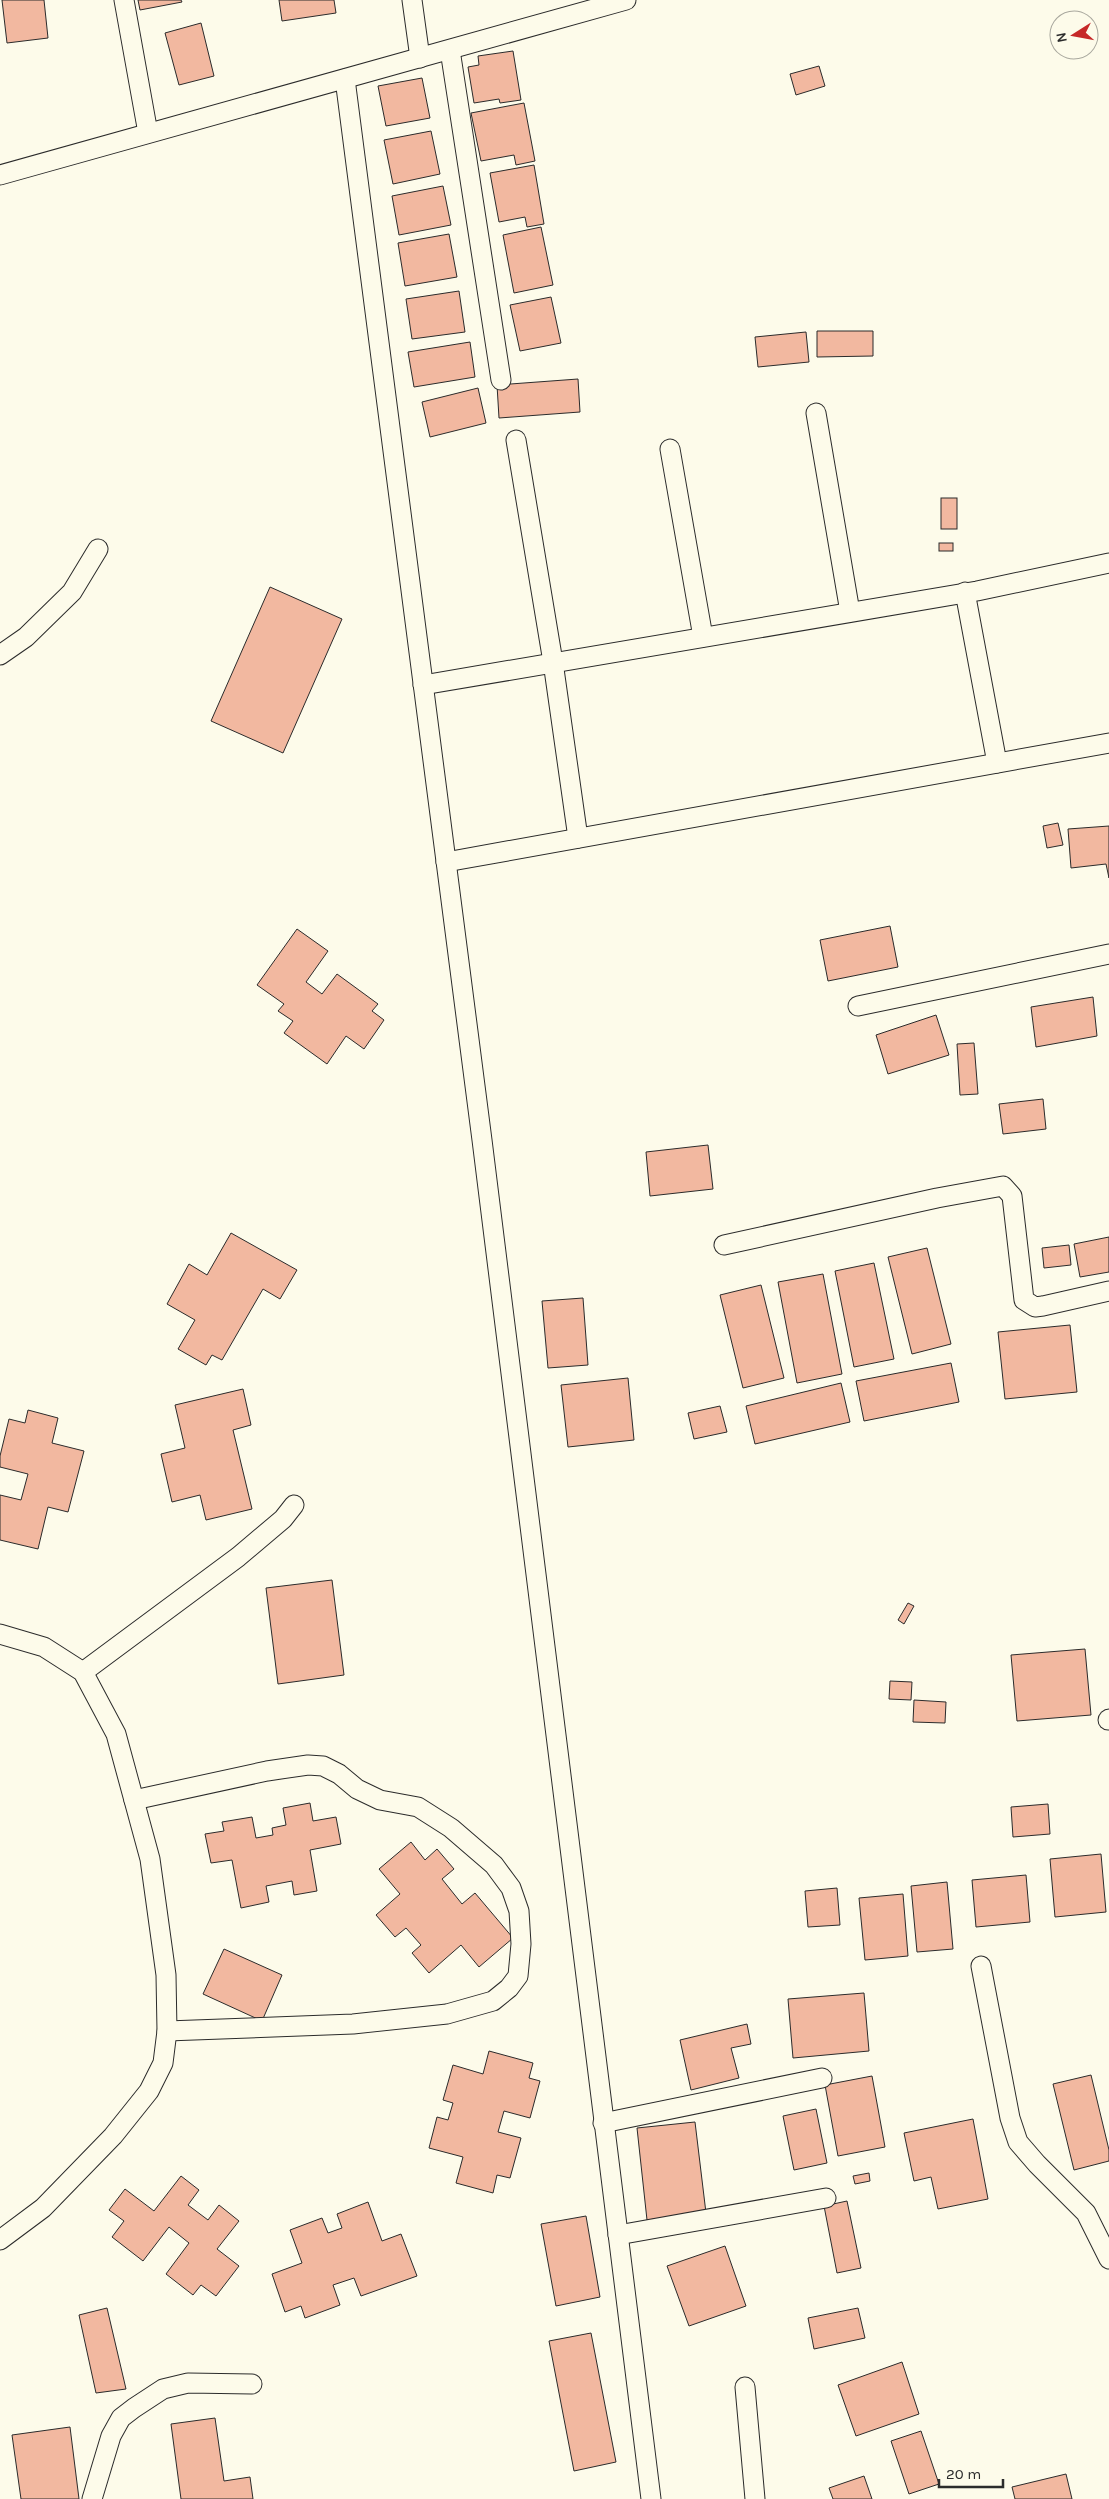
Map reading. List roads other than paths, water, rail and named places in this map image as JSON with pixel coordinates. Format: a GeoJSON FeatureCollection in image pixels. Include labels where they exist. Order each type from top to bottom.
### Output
{"type":"FeatureCollection","features":[{"type":"Feature","properties":{"kind":"street"},"geometry":{"type":"LineString","coordinates":[[124,0],[148,133]]}},
{"type":"Feature","properties":{"kind":"street"},"geometry":{"type":"LineString","coordinates":[[412,0],[420,58]]}},
{"type":"Feature","properties":{"kind":"street"},"geometry":{"type":"LineString","coordinates":[[0,174],[626,0]]}},
{"type":"Feature","properties":{"kind":"street"},"geometry":{"type":"LineString","coordinates":[[450,50],[501,380]]}},
{"type":"Feature","properties":{"kind":"street"},"geometry":{"type":"LineString","coordinates":[[345,79],[446,862],[651,2499]]}},
{"type":"Feature","properties":{"kind":"street"},"geometry":{"type":"LineString","coordinates":[[816,413],[850,612]]}},
{"type":"Feature","properties":{"kind":"street"},"geometry":{"type":"LineString","coordinates":[[516,440],[578,838]]}},
{"type":"Feature","properties":{"kind":"street"},"geometry":{"type":"LineString","coordinates":[[670,449],[703,637]]}},
{"type":"Feature","properties":{"kind":"street"},"geometry":{"type":"LineString","coordinates":[[0,655],[26,637],[72,592],[98,549]]}},
{"type":"Feature","properties":{"kind":"street"},"geometry":{"type":"LineString","coordinates":[[423,685],[965,592],[1109,563]]}},
{"type":"Feature","properties":{"kind":"street"},"geometry":{"type":"LineString","coordinates":[[965,592],[997,763]]}},
{"type":"Feature","properties":{"kind":"street"},"geometry":{"type":"LineString","coordinates":[[446,862],[1109,743]]}},
{"type":"Feature","properties":{"kind":"street"},"geometry":{"type":"LineString","coordinates":[[858,1006],[1109,954]]}},
{"type":"Feature","properties":{"kind":"street"},"geometry":{"type":"LineString","coordinates":[[724,1245],[937,1198],[1003,1186],[1012,1196],[1024,1300],[1029,1305],[1043,1306],[1109,1292]]}},
{"type":"Feature","properties":{"kind":"street"},"geometry":{"type":"LineString","coordinates":[[84,1672],[238,1557],[283,1519],[294,1505]]}},
{"type":"Feature","properties":{"kind":"street"},"geometry":{"type":"LineString","coordinates":[[0,1634],[44,1646],[84,1672],[116,1734],[152,1876],[166,1975],[166,2031],[163,2062],[149,2091],[113,2136],[43,2208],[0,2240]]}},
{"type":"Feature","properties":{"kind":"street"},"geometry":{"type":"LineString","coordinates":[[134,1800],[267,1771],[308,1765],[323,1766],[339,1774],[357,1789],[380,1800],[418,1807],[450,1828],[494,1865],[511,1888],[519,1910],[521,1944],[518,1976],[509,1988],[493,2001],[447,2014],[353,2024],[166,2031]]}},
{"type":"Feature","properties":{"kind":"street"},"geometry":{"type":"LineString","coordinates":[[981,1966],[1010,2118],[1018,2142],[1036,2164],[1086,2213],[1109,2259]]}},
{"type":"Feature","properties":{"kind":"street"},"geometry":{"type":"LineString","coordinates":[[603,2123],[822,2078]]}},
{"type":"Feature","properties":{"kind":"street"},"geometry":{"type":"LineString","coordinates":[[618,2235],[826,2198]]}},
{"type":"Feature","properties":{"kind":"street"},"geometry":{"type":"LineString","coordinates":[[92,2499],[111,2436],[121,2418],[134,2408],[163,2389],[188,2383],[252,2384]]}},
{"type":"Feature","properties":{"kind":"street"},"geometry":{"type":"LineString","coordinates":[[745,2386],[755,2499]]}}]}
